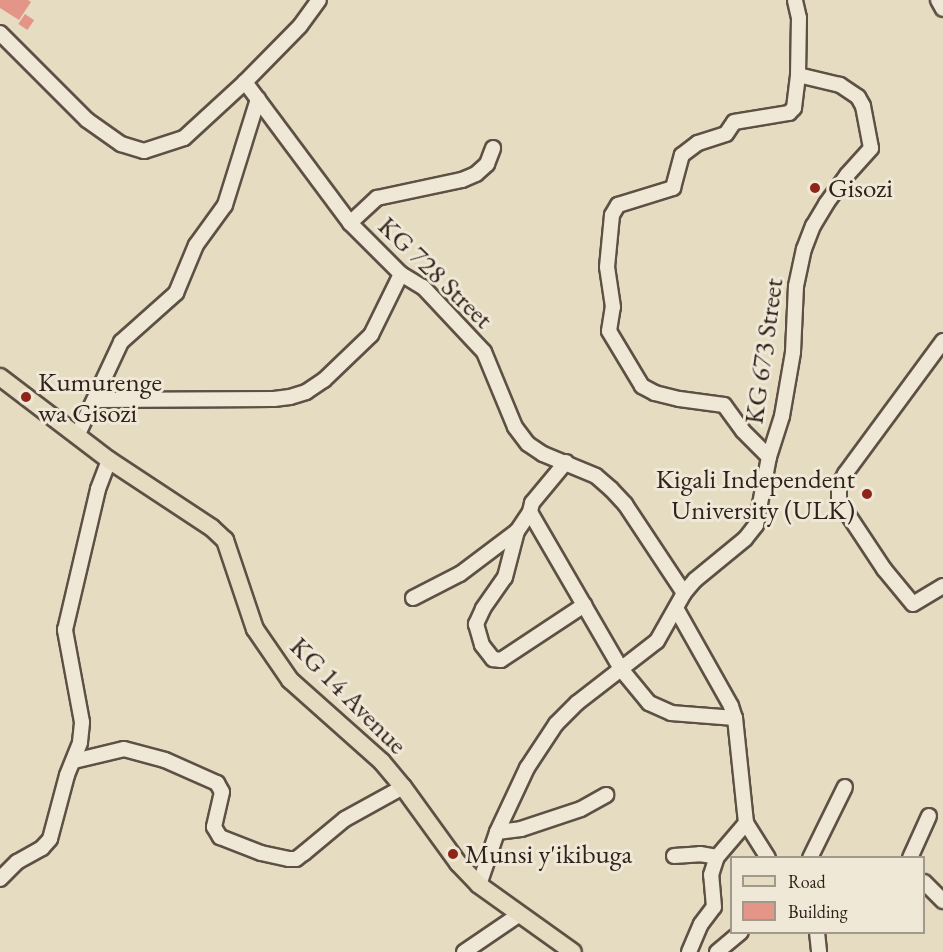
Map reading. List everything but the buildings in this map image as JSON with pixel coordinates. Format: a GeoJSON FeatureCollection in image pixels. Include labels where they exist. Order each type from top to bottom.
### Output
{"type":"FeatureCollection","features":[{"type":"Feature","properties":{"kind":"main road","name":"KG 14 Avenue"},"geometry":{"type":"LineString","coordinates":[[0,377],[78,434],[109,460],[212,528],[225,540],[255,629],[276,663],[290,680],[376,756],[404,787],[458,863],[479,885],[573,952]]}},
{"type":"Feature","properties":{"kind":"street"},"geometry":{"type":"LineString","coordinates":[[0,33],[87,120],[121,144],[144,151],[184,138],[245,82],[300,26],[319,0]]}},
{"type":"Feature","properties":{"kind":"street"},"geometry":{"type":"LineString","coordinates":[[769,458],[743,431],[724,405],[679,399],[655,393],[642,386],[612,341],[609,331],[613,307],[607,267],[612,215],[618,205],[673,188],[682,155],[698,143],[726,134],[734,122],[789,113],[794,108],[798,75],[799,18],[795,0]]}},
{"type":"Feature","properties":{"kind":"street"},"geometry":{"type":"LineString","coordinates":[[938,0],[943,9]]}},
{"type":"Feature","properties":{"kind":"street","name":"KG 673 Street"},"geometry":{"type":"LineString","coordinates":[[479,885],[497,832],[527,768],[555,724],[577,703],[657,641],[677,610],[684,593],[707,568],[745,539],[756,525],[769,458],[782,416],[793,352],[796,286],[804,249],[813,226],[826,204],[871,148],[863,106],[858,97],[840,85],[798,75]]}},
{"type":"Feature","properties":{"kind":"street","name":"KG 728 Street"},"geometry":{"type":"LineString","coordinates":[[245,82],[350,223],[401,274],[423,287],[484,352],[515,427],[528,444],[543,454],[596,476],[626,504],[684,593]]}},
{"type":"Feature","properties":{"kind":"street"},"geometry":{"type":"LineString","coordinates":[[78,434],[121,342],[176,293],[196,245],[225,205],[258,99]]}},
{"type":"Feature","properties":{"kind":"street"},"geometry":{"type":"LineString","coordinates":[[350,223],[377,198],[462,180],[476,174],[487,164],[493,148]]}},
{"type":"Feature","properties":{"kind":"street"},"geometry":{"type":"LineString","coordinates":[[95,400],[274,399],[306,392],[324,380],[371,335],[401,274]]}},
{"type":"Feature","properties":{"kind":"street"},"geometry":{"type":"LineString","coordinates":[[943,341],[844,474],[839,486],[839,501],[884,569],[913,604],[943,586]]}},
{"type":"Feature","properties":{"kind":"street"},"geometry":{"type":"LineString","coordinates":[[0,879],[17,862],[42,848],[50,838],[60,798],[80,742],[82,722],[65,630],[69,605],[99,489],[109,460]]}},
{"type":"Feature","properties":{"kind":"street"},"geometry":{"type":"LineString","coordinates":[[413,598],[460,574],[517,531],[530,512],[532,503],[566,462]]}},
{"type":"Feature","properties":{"kind":"street"},"geometry":{"type":"LineString","coordinates":[[530,512],[621,669],[649,703],[671,714],[735,718]]}},
{"type":"Feature","properties":{"kind":"street"},"geometry":{"type":"LineString","coordinates":[[517,531],[505,577],[483,609],[476,624],[482,645],[493,659],[501,660],[584,605]]}},
{"type":"Feature","properties":{"kind":"street"},"geometry":{"type":"LineString","coordinates":[[677,610],[723,691],[735,718],[746,823],[767,856]]}},
{"type":"Feature","properties":{"kind":"street"},"geometry":{"type":"LineString","coordinates":[[74,761],[124,749],[165,760],[208,779],[221,788],[214,827],[220,837],[261,853],[289,859],[296,859],[345,819],[404,787]]}},
{"type":"Feature","properties":{"kind":"street"},"geometry":{"type":"LineString","coordinates":[[811,856],[845,787]]}},
{"type":"Feature","properties":{"kind":"street"},"geometry":{"type":"LineString","coordinates":[[497,832],[521,829],[561,816],[606,795]]}},
{"type":"Feature","properties":{"kind":"street"},"geometry":{"type":"LineString","coordinates":[[911,856],[929,816]]}},
{"type":"Feature","properties":{"kind":"street"},"geometry":{"type":"LineString","coordinates":[[689,952],[701,924],[714,907],[711,875],[717,857],[746,823]]}},
{"type":"Feature","properties":{"kind":"street"},"geometry":{"type":"LineString","coordinates":[[674,856],[700,854],[717,857]]}},
{"type":"Feature","properties":{"kind":"street"},"geometry":{"type":"LineString","coordinates":[[925,883],[943,901]]}},
{"type":"Feature","properties":{"kind":"street"},"geometry":{"type":"LineString","coordinates":[[464,952],[520,914]]}},
{"type":"Feature","properties":{"kind":"street"},"geometry":{"type":"LineString","coordinates":[[717,952],[740,934]]}},
{"type":"Feature","properties":{"kind":"street"},"geometry":{"type":"LineString","coordinates":[[817,934],[819,952]]}},
{"type":"Feature","properties":{"kind":"place","name":"Gisozi"},"geometry":{"type":"Point","coordinates":[815,188]}},
{"type":"Feature","properties":{"kind":"place","name":"Kumurenge wa Gisozi"},"geometry":{"type":"Point","coordinates":[26,397]}},
{"type":"Feature","properties":{"kind":"place","name":"Kigali Independent University (ULK)"},"geometry":{"type":"Point","coordinates":[867,494]}},
{"type":"Feature","properties":{"kind":"place","name":"Munsi y'ikibuga"},"geometry":{"type":"Point","coordinates":[453,854]}}]}
